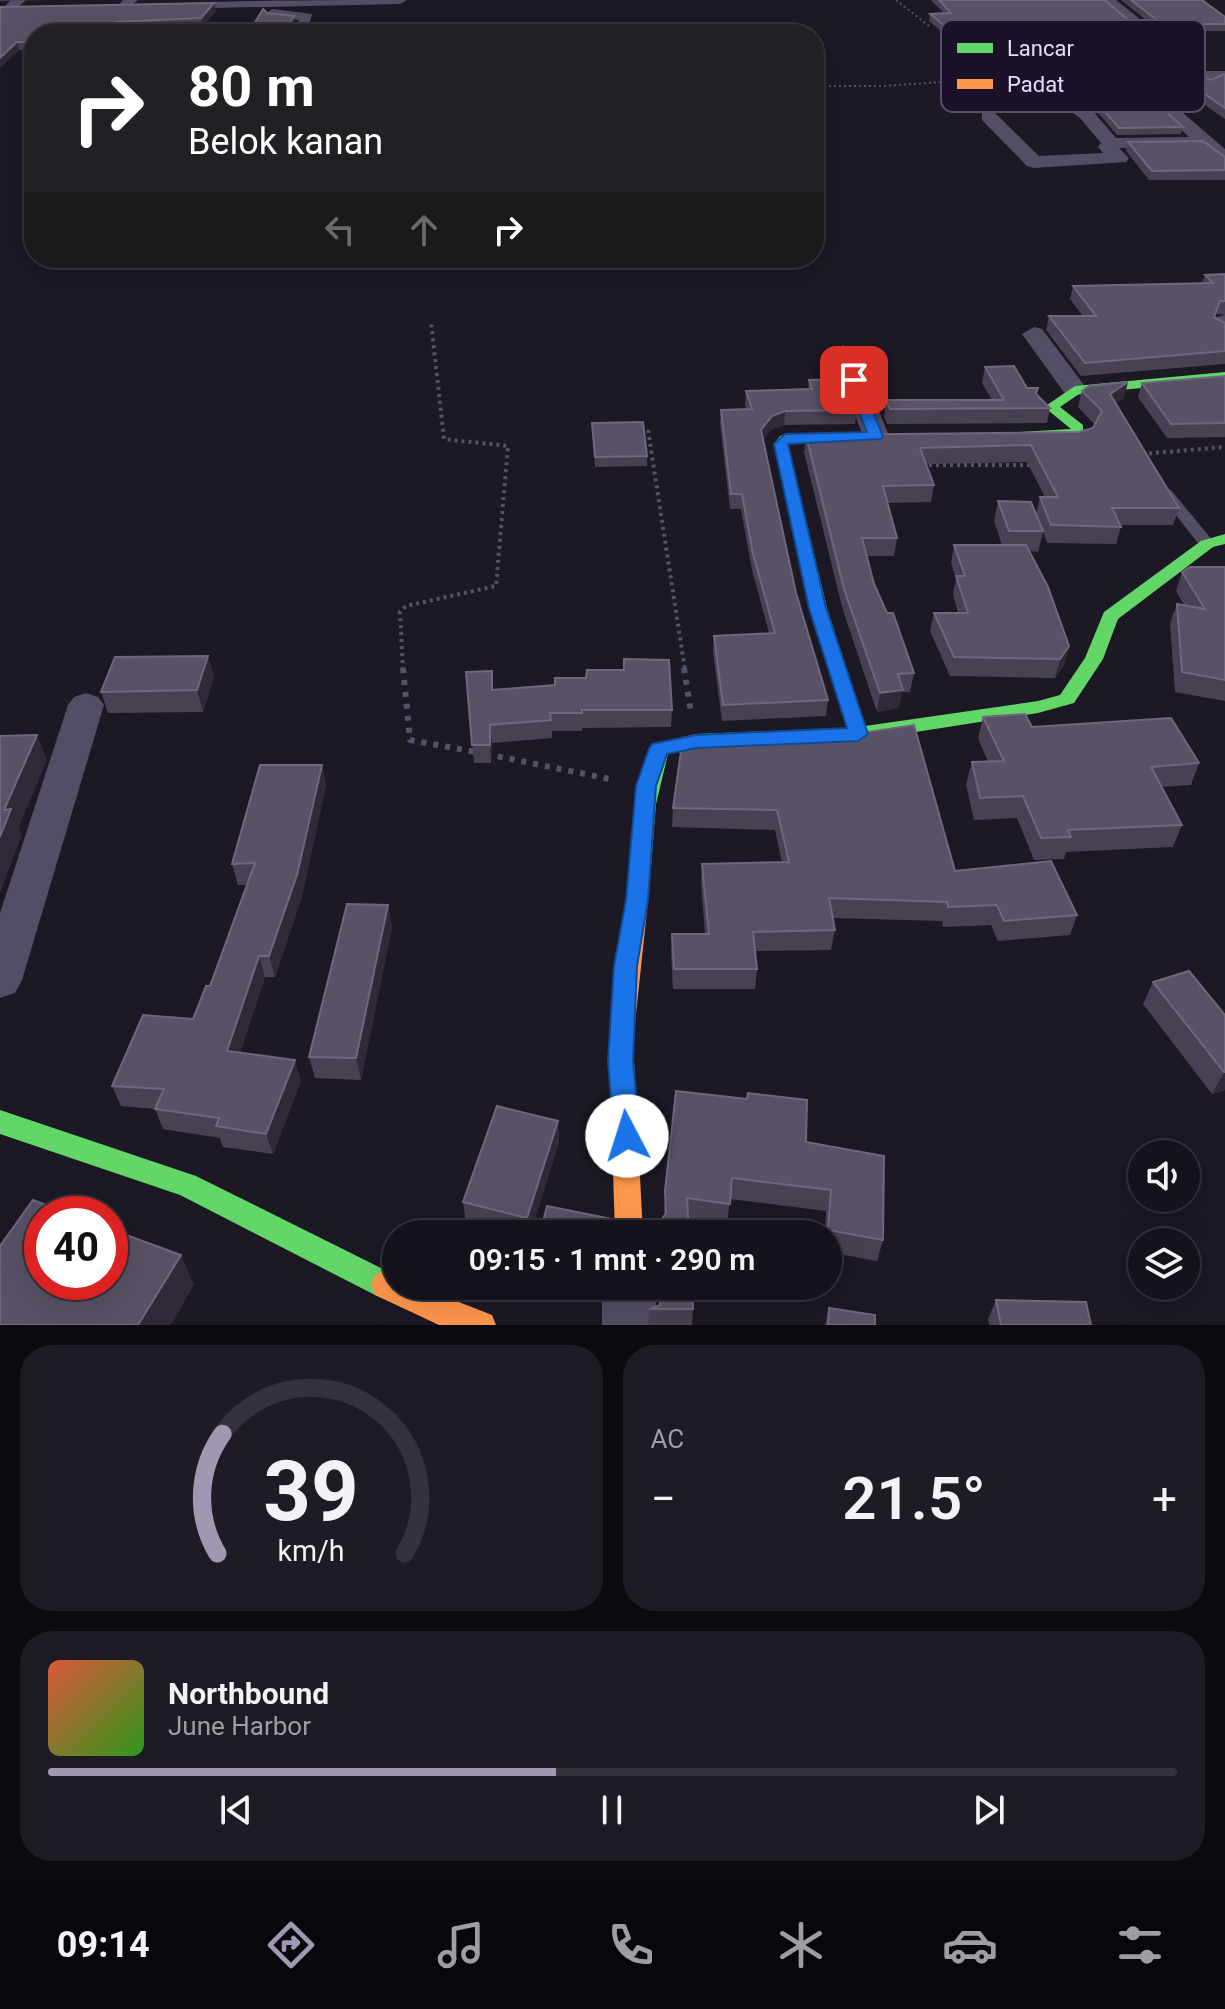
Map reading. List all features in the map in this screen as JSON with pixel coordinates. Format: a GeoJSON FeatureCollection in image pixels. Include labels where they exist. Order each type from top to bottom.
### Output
{"type":"FeatureCollection","features":[{"type":"Feature","properties":{"kind":"street"},"geometry":{"type":"LineString","coordinates":[[130,8],[400,0]]}},
{"type":"Feature","properties":{"kind":"street"},"geometry":{"type":"LineString","coordinates":[[1107,0],[1132,20]]}},
{"type":"Feature","properties":{"kind":"street"},"geometry":{"type":"LineString","coordinates":[[271,4],[271,13],[307,17],[304,24]]}},
{"type":"Feature","properties":{"kind":"street"},"geometry":{"type":"LineString","coordinates":[[182,24],[198,5]]}},
{"type":"Feature","properties":{"kind":"street"},"geometry":{"type":"LineString","coordinates":[[7,9],[40,8]]}},
{"type":"Feature","properties":{"kind":"street"},"geometry":{"type":"LineString","coordinates":[[1205,78],[1225,93]]}},
{"type":"Feature","properties":{"kind":"street"},"geometry":{"type":"LineString","coordinates":[[1083,112],[1111,143]]}},
{"type":"Feature","properties":{"kind":"street"},"geometry":{"type":"LineString","coordinates":[[1172,112],[1218,152]]}},
{"type":"Feature","properties":{"kind":"street"},"geometry":{"type":"LineString","coordinates":[[988,116],[1034,162],[1120,158],[1106,146],[1111,143],[1218,152]]}},
{"type":"Feature","properties":{"kind":"street"},"geometry":{"type":"LineString","coordinates":[[1225,322],[1225,329]]}},
{"type":"Feature","properties":{"kind":"street"},"geometry":{"type":"LineString","coordinates":[[1034,334],[1075,390]]}},
{"type":"Feature","properties":{"kind":"street"},"geometry":{"type":"LineString","coordinates":[[843,352],[889,436],[799,437],[785,439],[781,444],[818,608],[858,734]]}},
{"type":"Feature","properties":{"kind":"street"},"geometry":{"type":"LineString","coordinates":[[1002,436],[1074,436],[1078,428],[1051,407],[1075,390],[1225,376]]}},
{"type":"Feature","properties":{"kind":"street"},"geometry":{"type":"LineString","coordinates":[[629,1220],[629,1161],[621,1061],[626,966],[637,900],[646,786],[659,749],[696,741],[858,734],[1038,707],[1067,699],[1094,659],[1110,616],[1216,541]]}},
{"type":"Feature","properties":{"kind":"street"},"geometry":{"type":"LineString","coordinates":[[0,980],[86,705]]}},
{"type":"Feature","properties":{"kind":"street"},"geometry":{"type":"LineString","coordinates":[[4,1132],[187,1185],[431,1308],[482,1325]]}},
{"type":"Feature","properties":{"kind":"street"},"geometry":{"type":"LineString","coordinates":[[629,1300],[629,1325]]}},
{"type":"Feature","properties":{"kind":"lane"},"geometry":{"type":"LineString","coordinates":[[1166,493],[1216,541]]}},
{"type":"Feature","properties":{"kind":"path"},"geometry":{"type":"LineString","coordinates":[[896,0],[929,26]]}},
{"type":"Feature","properties":{"kind":"path"},"geometry":{"type":"LineString","coordinates":[[824,86],[941,81]]}},
{"type":"Feature","properties":{"kind":"path"},"geometry":{"type":"LineString","coordinates":[[431,322],[444,439],[451,443],[508,446],[496,586],[406,606],[400,612],[410,740],[646,786]]}},
{"type":"Feature","properties":{"kind":"path"},"geometry":{"type":"LineString","coordinates":[[648,430],[696,741]]}},
{"type":"Feature","properties":{"kind":"path"},"geometry":{"type":"LineString","coordinates":[[1137,455],[1225,447]]}},
{"type":"Feature","properties":{"kind":"path"},"geometry":{"type":"LineString","coordinates":[[909,465],[1016,467],[1046,464]]}},
{"type":"Feature","properties":{"kind":"building"},"geometry":{"type":"Polygon","coordinates":[[[939,0],[1105,0],[1128,20],[941,20],[941,23],[930,14],[951,13],[939,0]]]}},
{"type":"Feature","properties":{"kind":"building"},"geometry":{"type":"Polygon","coordinates":[[[1131,0],[1202,0],[1225,17],[1225,24],[1205,24],[1205,20],[1157,20],[1131,0]]]}},
{"type":"Feature","properties":{"kind":"building"},"geometry":{"type":"Polygon","coordinates":[[[214,3],[201,18],[113,24],[24,24],[24,42],[17,42],[0,58],[0,7],[214,3]]]}},
{"type":"Feature","properties":{"kind":"building"},"geometry":{"type":"Polygon","coordinates":[[[263,9],[267,13],[294,16],[289,24],[254,24],[263,9]]]}},
{"type":"Feature","properties":{"kind":"building"},"geometry":{"type":"Polygon","coordinates":[[[1225,74],[1225,108],[1205,94],[1205,77],[1211,80],[1225,74]]]}},
{"type":"Feature","properties":{"kind":"building"},"geometry":{"type":"Polygon","coordinates":[[[1105,112],[1167,112],[1183,127],[1119,128],[1105,112]]]}},
{"type":"Feature","properties":{"kind":"building"},"geometry":{"type":"Polygon","coordinates":[[[1203,141],[1225,157],[1225,170],[1152,171],[1128,142],[1203,141]]]}},
{"type":"Feature","properties":{"kind":"building"},"geometry":{"type":"Polygon","coordinates":[[[1225,274],[1225,301],[1220,301],[1214,317],[1225,323],[1225,351],[1085,363],[1049,316],[1096,316],[1073,286],[1213,283],[1205,275],[1225,274]]]}},
{"type":"Feature","properties":{"kind":"building"},"geometry":{"type":"Polygon","coordinates":[[[1014,366],[1027,388],[1038,388],[1036,394],[1050,408],[890,409],[886,400],[1004,400],[985,367],[1014,366]]]}},
{"type":"Feature","properties":{"kind":"building"},"geometry":{"type":"Polygon","coordinates":[[[1225,376],[1225,423],[1171,424],[1142,383],[1225,376]]]}},
{"type":"Feature","properties":{"kind":"building"},"geometry":{"type":"Polygon","coordinates":[[[845,379],[857,410],[785,411],[772,416],[761,430],[796,593],[828,700],[723,705],[714,636],[775,633],[753,554],[742,494],[731,494],[721,410],[752,409],[746,391],[812,389],[809,380],[845,379]]]}},
{"type":"Feature","properties":{"kind":"building"},"geometry":{"type":"Polygon","coordinates":[[[1128,382],[1110,394],[1179,508],[1112,508],[1121,527],[1051,525],[1040,497],[1058,497],[1031,445],[920,448],[934,485],[883,486],[897,538],[862,538],[874,584],[887,613],[893,613],[914,673],[898,674],[903,690],[880,693],[844,589],[806,435],[1079,432],[1093,428],[1102,411],[1082,391],[1089,386],[1128,382]]]}},
{"type":"Feature","properties":{"kind":"building"},"geometry":{"type":"Polygon","coordinates":[[[643,422],[647,456],[595,457],[592,423],[643,422]]]}},
{"type":"Feature","properties":{"kind":"building"},"geometry":{"type":"Polygon","coordinates":[[[998,501],[1031,502],[1043,531],[1009,531],[998,501]]]}},
{"type":"Feature","properties":{"kind":"building"},"geometry":{"type":"Polygon","coordinates":[[[954,545],[1026,545],[1048,587],[1069,646],[1060,659],[954,657],[934,613],[968,613],[956,576],[965,576],[954,545]]]}},
{"type":"Feature","properties":{"kind":"building"},"geometry":{"type":"Polygon","coordinates":[[[1190,567],[1225,567],[1225,680],[1182,672],[1177,604],[1205,609],[1182,572],[1190,567]]]}},
{"type":"Feature","properties":{"kind":"building"},"geometry":{"type":"Polygon","coordinates":[[[208,656],[197,690],[101,692],[115,657],[208,656]]]}},
{"type":"Feature","properties":{"kind":"building"},"geometry":{"type":"Polygon","coordinates":[[[624,659],[669,660],[672,710],[550,713],[551,720],[490,725],[490,745],[472,745],[466,672],[492,671],[492,690],[555,685],[555,678],[586,678],[587,670],[624,670],[624,659]]]}},
{"type":"Feature","properties":{"kind":"building"},"geometry":{"type":"Polygon","coordinates":[[[1025,714],[1032,727],[1171,718],[1199,763],[1151,767],[1182,825],[1068,830],[1071,837],[1041,838],[1023,796],[980,798],[972,762],[1004,761],[983,717],[1025,714]]]}},
{"type":"Feature","properties":{"kind":"building"},"geometry":{"type":"Polygon","coordinates":[[[914,725],[955,871],[1051,861],[1077,915],[1004,921],[997,905],[948,907],[947,902],[829,898],[835,930],[753,932],[757,969],[674,969],[672,934],[709,934],[702,864],[789,862],[777,810],[673,808],[682,744],[861,733],[914,725]]]}},
{"type":"Feature","properties":{"kind":"building"},"geometry":{"type":"Polygon","coordinates":[[[37,735],[4,810],[11,809],[0,837],[0,736],[37,735]]]}},
{"type":"Feature","properties":{"kind":"building"},"geometry":{"type":"Polygon","coordinates":[[[260,765],[322,765],[297,875],[269,956],[259,956],[227,1051],[295,1060],[266,1134],[216,1126],[219,1118],[155,1109],[164,1089],[112,1086],[143,1015],[193,1019],[206,986],[210,986],[255,863],[232,864],[260,765]]]}},
{"type":"Feature","properties":{"kind":"building"},"geometry":{"type":"Polygon","coordinates":[[[347,904],[388,905],[356,1058],[309,1057],[347,904]]]}},
{"type":"Feature","properties":{"kind":"building"},"geometry":{"type":"Polygon","coordinates":[[[1189,971],[1225,1015],[1225,1072],[1153,982],[1189,971]]]}},
{"type":"Feature","properties":{"kind":"building"},"geometry":{"type":"Polygon","coordinates":[[[676,1091],[747,1099],[748,1093],[807,1100],[806,1142],[884,1156],[883,1240],[842,1233],[842,1220],[829,1220],[831,1190],[732,1178],[730,1204],[687,1198],[688,1220],[662,1220],[666,1213],[665,1191],[676,1091]]]}},
{"type":"Feature","properties":{"kind":"building"},"geometry":{"type":"Polygon","coordinates":[[[497,1106],[558,1121],[527,1218],[463,1202],[497,1106]]]}},
{"type":"Feature","properties":{"kind":"building"},"geometry":{"type":"Polygon","coordinates":[[[547,1206],[612,1219],[612,1220],[544,1220],[547,1206]]]}},
{"type":"Feature","properties":{"kind":"building"},"geometry":{"type":"Polygon","coordinates":[[[24,1213],[24,1300],[128,1300],[128,1236],[181,1255],[138,1325],[0,1325],[0,1246],[24,1213]]]}},
{"type":"Feature","properties":{"kind":"building"},"geometry":{"type":"Polygon","coordinates":[[[660,1300],[693,1300],[693,1309],[649,1309],[660,1305],[660,1300]]]}},
{"type":"Feature","properties":{"kind":"building"},"geometry":{"type":"Polygon","coordinates":[[[996,1300],[1086,1302],[1091,1325],[1001,1325],[996,1300]]]}},
{"type":"Feature","properties":{"kind":"building"},"geometry":{"type":"Polygon","coordinates":[[[829,1308],[875,1315],[875,1325],[828,1325],[829,1308]]]}},
{"type":"Feature","properties":{"kind":"traffic: fast"},"geometry":{"type":"LineString","coordinates":[[1020,436],[1078,433],[1078,428],[1051,407],[1075,390],[1225,376]]}},
{"type":"Feature","properties":{"kind":"traffic: fast"},"geometry":{"type":"LineString","coordinates":[[858,734],[818,608],[781,444],[785,439],[863,436]]}},
{"type":"Feature","properties":{"kind":"traffic: fast"},"geometry":{"type":"LineString","coordinates":[[638,892],[646,804],[659,749],[696,741],[858,734],[1038,707],[1067,699],[1094,659],[1110,616],[1207,544],[1225,539]]}},
{"type":"Feature","properties":{"kind":"traffic: fast"},"geometry":{"type":"LineString","coordinates":[[0,1122],[187,1185],[382,1283]]}},
{"type":"Feature","properties":{"kind":"traffic: slow"},"geometry":{"type":"LineString","coordinates":[[628,1220],[621,1042],[638,892]]}},
{"type":"Feature","properties":{"kind":"traffic: slow"},"geometry":{"type":"LineString","coordinates":[[415,1300],[482,1325]]}},
{"type":"Feature","properties":{"kind":"route"},"geometry":{"type":"LineString","coordinates":[[627,1136],[621,1061],[626,966],[637,900],[646,786],[659,749],[696,741],[858,734],[818,608],[781,444],[785,439],[799,437],[876,436],[854,380]]}}]}
